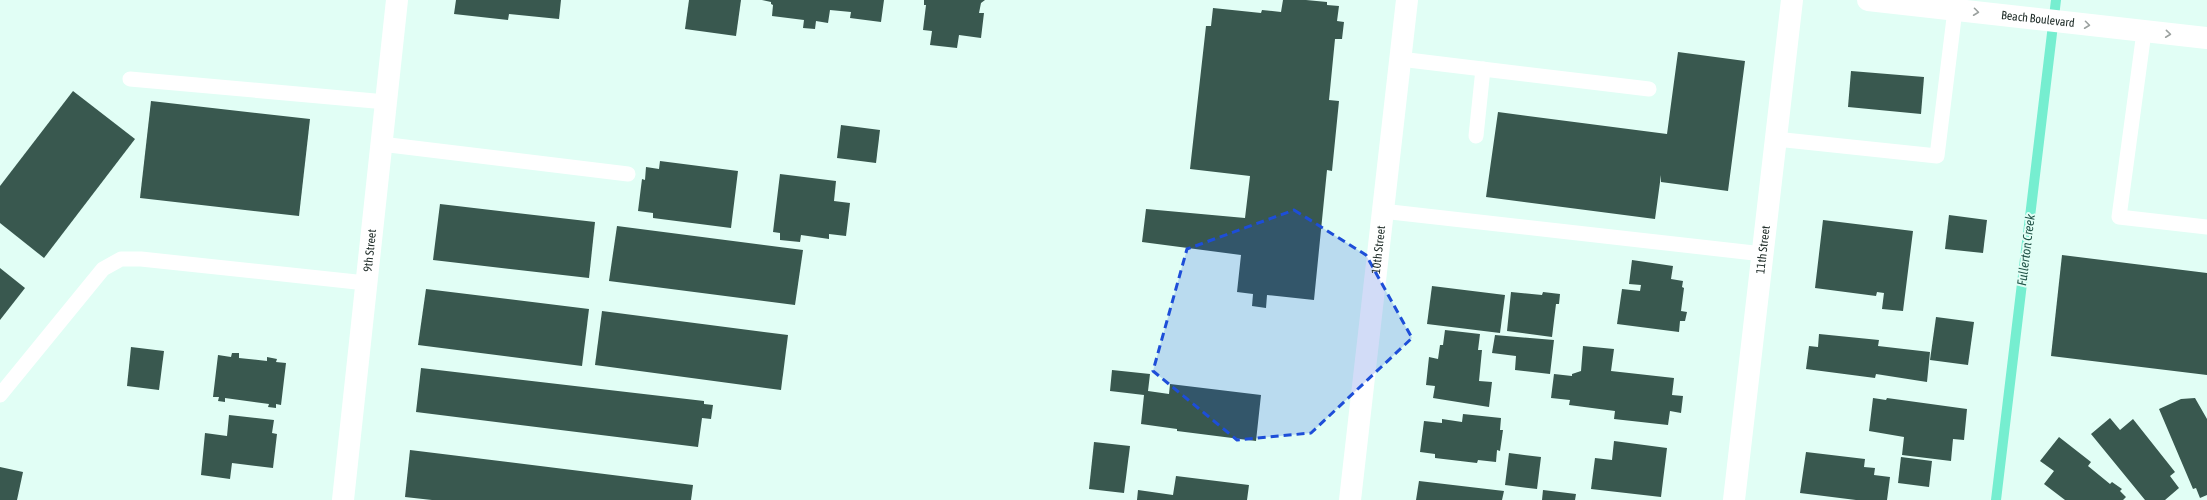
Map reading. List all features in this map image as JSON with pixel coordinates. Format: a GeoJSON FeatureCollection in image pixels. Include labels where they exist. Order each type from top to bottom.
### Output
{"type":"FeatureCollection","features":[{"type":"Feature","properties":{"kind":"street","name":"9th Street"},"geometry":{"type":"LineString","coordinates":[[343,500],[397,0]]}},
{"type":"Feature","properties":{"kind":"street","name":"10th Street"},"geometry":{"type":"LineString","coordinates":[[1350,500],[1407,0]]}},
{"type":"Feature","properties":{"kind":"street","name":"11th Street"},"geometry":{"type":"LineString","coordinates":[[1734,500],[1792,0]]}},
{"type":"Feature","properties":{"kind":"street","name":"Beach Boulevard"},"geometry":{"type":"LineString","coordinates":[[1868,0],[2207,38]]}},
{"type":"Feature","properties":{"kind":"lane"},"geometry":{"type":"LineString","coordinates":[[1776,139],[1937,156],[1955,10]]}},
{"type":"Feature","properties":{"kind":"lane"},"geometry":{"type":"LineString","coordinates":[[2137,31],[2119,217],[2207,227]]}},
{"type":"Feature","properties":{"kind":"lane"},"geometry":{"type":"LineString","coordinates":[[1400,59],[1649,89]]}},
{"type":"Feature","properties":{"kind":"lane"},"geometry":{"type":"LineString","coordinates":[[1476,136],[1483,69]]}},
{"type":"Feature","properties":{"kind":"lane"},"geometry":{"type":"LineString","coordinates":[[130,79],[386,102]]}},
{"type":"Feature","properties":{"kind":"lane"},"geometry":{"type":"LineString","coordinates":[[381,144],[628,174]]}},
{"type":"Feature","properties":{"kind":"lane"},"geometry":{"type":"LineString","coordinates":[[1382,211],[1762,254]]}},
{"type":"Feature","properties":{"kind":"lane"},"geometry":{"type":"LineString","coordinates":[[0,395],[103,269],[121,259],[140,259],[366,283]]}},
{"type":"Feature","properties":{"kind":"highlighted area"},"geometry":{"type":"Polygon","coordinates":[[[1294,210],[1366,255],[1412,338],[1311,433],[1237,440],[1153,371],[1187,249],[1294,210]]]}},
{"type":"Feature","properties":{"kind":"building"},"geometry":{"type":"Polygon","coordinates":[[[456,0],[561,0],[559,19],[509,14],[508,20],[454,14],[456,0]]]}},
{"type":"Feature","properties":{"kind":"building"},"geometry":{"type":"Polygon","coordinates":[[[689,0],[741,0],[736,36],[685,29],[689,0]]]}},
{"type":"Feature","properties":{"kind":"building"},"geometry":{"type":"Polygon","coordinates":[[[762,0],[884,0],[881,22],[850,18],[851,12],[830,10],[828,23],[816,21],[815,29],[803,28],[804,20],[772,16],[773,5],[771,2],[762,0]]]}},
{"type":"Feature","properties":{"kind":"building"},"geometry":{"type":"Polygon","coordinates":[[[924,0],[985,0],[981,3],[979,13],[984,13],[981,38],[959,35],[957,48],[930,45],[932,31],[923,30],[926,5],[924,5],[924,0]]]}},
{"type":"Feature","properties":{"kind":"building"},"geometry":{"type":"Polygon","coordinates":[[[1283,0],[1327,2],[1327,5],[1339,6],[1337,21],[1344,22],[1342,39],[1335,39],[1329,100],[1339,101],[1332,171],[1327,170],[1314,300],[1267,295],[1266,308],[1252,306],[1253,294],[1237,292],[1241,255],[1142,242],[1146,209],[1245,218],[1250,176],[1190,169],[1206,26],[1211,26],[1213,8],[1261,13],[1262,10],[1281,12],[1283,0]]]}},
{"type":"Feature","properties":{"kind":"building"},"geometry":{"type":"Polygon","coordinates":[[[1678,52],[1745,61],[1728,191],[1661,182],[1661,175],[1655,219],[1486,197],[1498,112],[1667,134],[1678,52]]]}},
{"type":"Feature","properties":{"kind":"building"},"geometry":{"type":"Polygon","coordinates":[[[1851,71],[1924,77],[1921,114],[1848,107],[1851,71]]]}},
{"type":"Feature","properties":{"kind":"building"},"geometry":{"type":"Polygon","coordinates":[[[73,91],[135,139],[44,258],[0,223],[0,186],[73,91]]]}},
{"type":"Feature","properties":{"kind":"building"},"geometry":{"type":"Polygon","coordinates":[[[151,101],[310,119],[299,216],[140,198],[151,101]]]}},
{"type":"Feature","properties":{"kind":"building"},"geometry":{"type":"Polygon","coordinates":[[[841,125],[880,130],[876,163],[837,158],[841,125]]]}},
{"type":"Feature","properties":{"kind":"building"},"geometry":{"type":"Polygon","coordinates":[[[660,161],[738,171],[731,228],[653,218],[653,213],[638,211],[642,179],[645,180],[646,167],[659,169],[660,161]]]}},
{"type":"Feature","properties":{"kind":"building"},"geometry":{"type":"Polygon","coordinates":[[[780,174],[836,181],[834,201],[850,203],[846,236],[829,234],[829,239],[801,235],[800,242],[780,240],[780,233],[773,232],[780,174]]]}},
{"type":"Feature","properties":{"kind":"building"},"geometry":{"type":"Polygon","coordinates":[[[440,204],[595,222],[589,278],[433,260],[440,204]]]}},
{"type":"Feature","properties":{"kind":"building"},"geometry":{"type":"Polygon","coordinates":[[[1949,215],[1987,220],[1983,253],[1945,249],[1949,215]]]}},
{"type":"Feature","properties":{"kind":"building"},"geometry":{"type":"Polygon","coordinates":[[[1823,220],[1913,231],[1903,311],[1882,309],[1884,293],[1877,292],[1876,296],[1815,288],[1823,220]]]}},
{"type":"Feature","properties":{"kind":"building"},"geometry":{"type":"Polygon","coordinates":[[[617,226],[803,250],[795,305],[609,281],[617,226]]]}},
{"type":"Feature","properties":{"kind":"building"},"geometry":{"type":"Polygon","coordinates":[[[2062,255],[2207,273],[2207,375],[2051,356],[2062,255]]]}},
{"type":"Feature","properties":{"kind":"building"},"geometry":{"type":"Polygon","coordinates":[[[1632,260],[1673,266],[1671,279],[1683,281],[1682,287],[1684,288],[1681,311],[1687,312],[1685,321],[1680,321],[1679,332],[1617,324],[1622,289],[1640,291],[1641,285],[1629,284],[1632,260]]]}},
{"type":"Feature","properties":{"kind":"building"},"geometry":{"type":"Polygon","coordinates":[[[0,268],[25,288],[0,320],[0,268]]]}},
{"type":"Feature","properties":{"kind":"building"},"geometry":{"type":"Polygon","coordinates":[[[1432,286],[1505,295],[1500,333],[1427,324],[1432,286]]]}},
{"type":"Feature","properties":{"kind":"building"},"geometry":{"type":"Polygon","coordinates":[[[426,289],[589,309],[582,366],[418,345],[426,289]]]}},
{"type":"Feature","properties":{"kind":"building"},"geometry":{"type":"Polygon","coordinates":[[[1511,292],[1542,295],[1543,292],[1560,294],[1559,304],[1556,304],[1552,337],[1507,331],[1511,292]]]}},
{"type":"Feature","properties":{"kind":"building"},"geometry":{"type":"Polygon","coordinates":[[[602,311],[788,335],[781,390],[595,365],[602,311]]]}},
{"type":"Feature","properties":{"kind":"building"},"geometry":{"type":"Polygon","coordinates":[[[1936,317],[1974,322],[1968,365],[1930,360],[1936,317]]]}},
{"type":"Feature","properties":{"kind":"building"},"geometry":{"type":"Polygon","coordinates":[[[1445,330],[1480,334],[1478,350],[1482,350],[1479,381],[1492,382],[1489,407],[1433,398],[1435,386],[1426,385],[1429,357],[1438,359],[1440,345],[1443,345],[1445,330]]]}},
{"type":"Feature","properties":{"kind":"building"},"geometry":{"type":"Polygon","coordinates":[[[1819,334],[1879,340],[1878,346],[1930,352],[1927,382],[1876,374],[1875,378],[1806,369],[1809,346],[1818,347],[1819,334]]]}},
{"type":"Feature","properties":{"kind":"building"},"geometry":{"type":"Polygon","coordinates":[[[1495,335],[1554,340],[1550,374],[1515,370],[1516,356],[1492,353],[1495,335]]]}},
{"type":"Feature","properties":{"kind":"building"},"geometry":{"type":"Polygon","coordinates":[[[1583,346],[1614,349],[1611,371],[1674,378],[1672,395],[1683,396],[1681,413],[1670,411],[1668,425],[1614,419],[1615,411],[1569,405],[1570,400],[1551,398],[1554,374],[1572,376],[1572,374],[1581,371],[1583,346]]]}},
{"type":"Feature","properties":{"kind":"building"},"geometry":{"type":"Polygon","coordinates":[[[131,347],[164,351],[159,390],[127,386],[131,347]]]}},
{"type":"Feature","properties":{"kind":"building"},"geometry":{"type":"Polygon","coordinates":[[[232,353],[239,353],[239,358],[267,361],[267,357],[277,359],[276,362],[286,363],[281,405],[276,404],[276,408],[268,407],[269,404],[225,398],[225,402],[218,401],[219,397],[213,397],[218,355],[231,357],[232,353]]]}},
{"type":"Feature","properties":{"kind":"building"},"geometry":{"type":"Polygon","coordinates":[[[421,368],[704,401],[704,404],[713,405],[711,419],[702,418],[698,447],[416,412],[421,368]]]}},
{"type":"Feature","properties":{"kind":"building"},"geometry":{"type":"Polygon","coordinates":[[[1112,370],[1150,374],[1148,391],[1169,394],[1170,384],[1261,395],[1256,441],[1177,431],[1177,429],[1141,424],[1144,395],[1110,391],[1112,370]]]}},
{"type":"Feature","properties":{"kind":"building"},"geometry":{"type":"Polygon","coordinates":[[[1873,398],[1886,400],[1887,398],[1967,409],[1964,440],[1953,439],[1951,461],[1902,455],[1904,437],[1869,431],[1873,398]]]}},
{"type":"Feature","properties":{"kind":"building"},"geometry":{"type":"Polygon","coordinates":[[[2195,398],[2207,419],[2207,495],[2200,498],[2196,488],[2193,489],[2159,409],[2181,399],[2195,398]]]}},
{"type":"Feature","properties":{"kind":"building"},"geometry":{"type":"Polygon","coordinates":[[[1463,414],[1501,418],[1500,430],[1503,430],[1500,451],[1497,450],[1496,462],[1478,460],[1477,463],[1435,458],[1435,454],[1420,452],[1424,421],[1442,423],[1442,419],[1462,422],[1463,414]]]}},
{"type":"Feature","properties":{"kind":"building"},"geometry":{"type":"Polygon","coordinates":[[[229,415],[274,420],[272,433],[277,434],[273,468],[232,463],[230,479],[201,475],[205,433],[227,436],[229,415]]]}},
{"type":"Feature","properties":{"kind":"building"},"geometry":{"type":"Polygon","coordinates":[[[2110,418],[2120,430],[2133,419],[2175,472],[2170,476],[2179,488],[2165,500],[2145,500],[2091,434],[2110,418]]]}},
{"type":"Feature","properties":{"kind":"building"},"geometry":{"type":"Polygon","coordinates":[[[2059,437],[2091,462],[2088,466],[2110,484],[2112,482],[2122,489],[2120,491],[2126,497],[2123,500],[2065,500],[2044,484],[2054,471],[2040,461],[2059,437]]]}},
{"type":"Feature","properties":{"kind":"building"},"geometry":{"type":"Polygon","coordinates":[[[1614,441],[1667,448],[1661,497],[1591,489],[1595,458],[1612,460],[1614,441]]]}},
{"type":"Feature","properties":{"kind":"building"},"geometry":{"type":"Polygon","coordinates":[[[1094,442],[1130,446],[1124,493],[1089,489],[1094,442]]]}},
{"type":"Feature","properties":{"kind":"building"},"geometry":{"type":"Polygon","coordinates":[[[410,450],[693,485],[691,500],[432,500],[405,497],[410,450]]]}},
{"type":"Feature","properties":{"kind":"building"},"geometry":{"type":"Polygon","coordinates":[[[1806,452],[1865,459],[1864,467],[1875,468],[1874,475],[1890,477],[1887,500],[1856,500],[1800,493],[1806,452]]]}},
{"type":"Feature","properties":{"kind":"building"},"geometry":{"type":"Polygon","coordinates":[[[1509,453],[1541,457],[1537,489],[1505,485],[1509,453]]]}},
{"type":"Feature","properties":{"kind":"building"},"geometry":{"type":"Polygon","coordinates":[[[1901,457],[1932,461],[1929,487],[1898,483],[1901,457]]]}},
{"type":"Feature","properties":{"kind":"building"},"geometry":{"type":"Polygon","coordinates":[[[0,467],[23,472],[17,500],[0,500],[0,467]]]}},
{"type":"Feature","properties":{"kind":"building"},"geometry":{"type":"Polygon","coordinates":[[[1176,476],[1249,485],[1247,500],[1137,500],[1138,490],[1173,495],[1176,476]]]}},
{"type":"Feature","properties":{"kind":"building"},"geometry":{"type":"Polygon","coordinates":[[[1419,481],[1504,491],[1502,500],[1416,500],[1419,481]]]}},
{"type":"Feature","properties":{"kind":"building"},"geometry":{"type":"Polygon","coordinates":[[[1543,490],[1576,494],[1575,500],[1542,500],[1543,490]]]}},
{"type":"Feature","properties":{"kind":"waterway","name":"Fullerton Creek"},"geometry":{"type":"LineString","coordinates":[[1996,500],[2056,0]]}}]}
